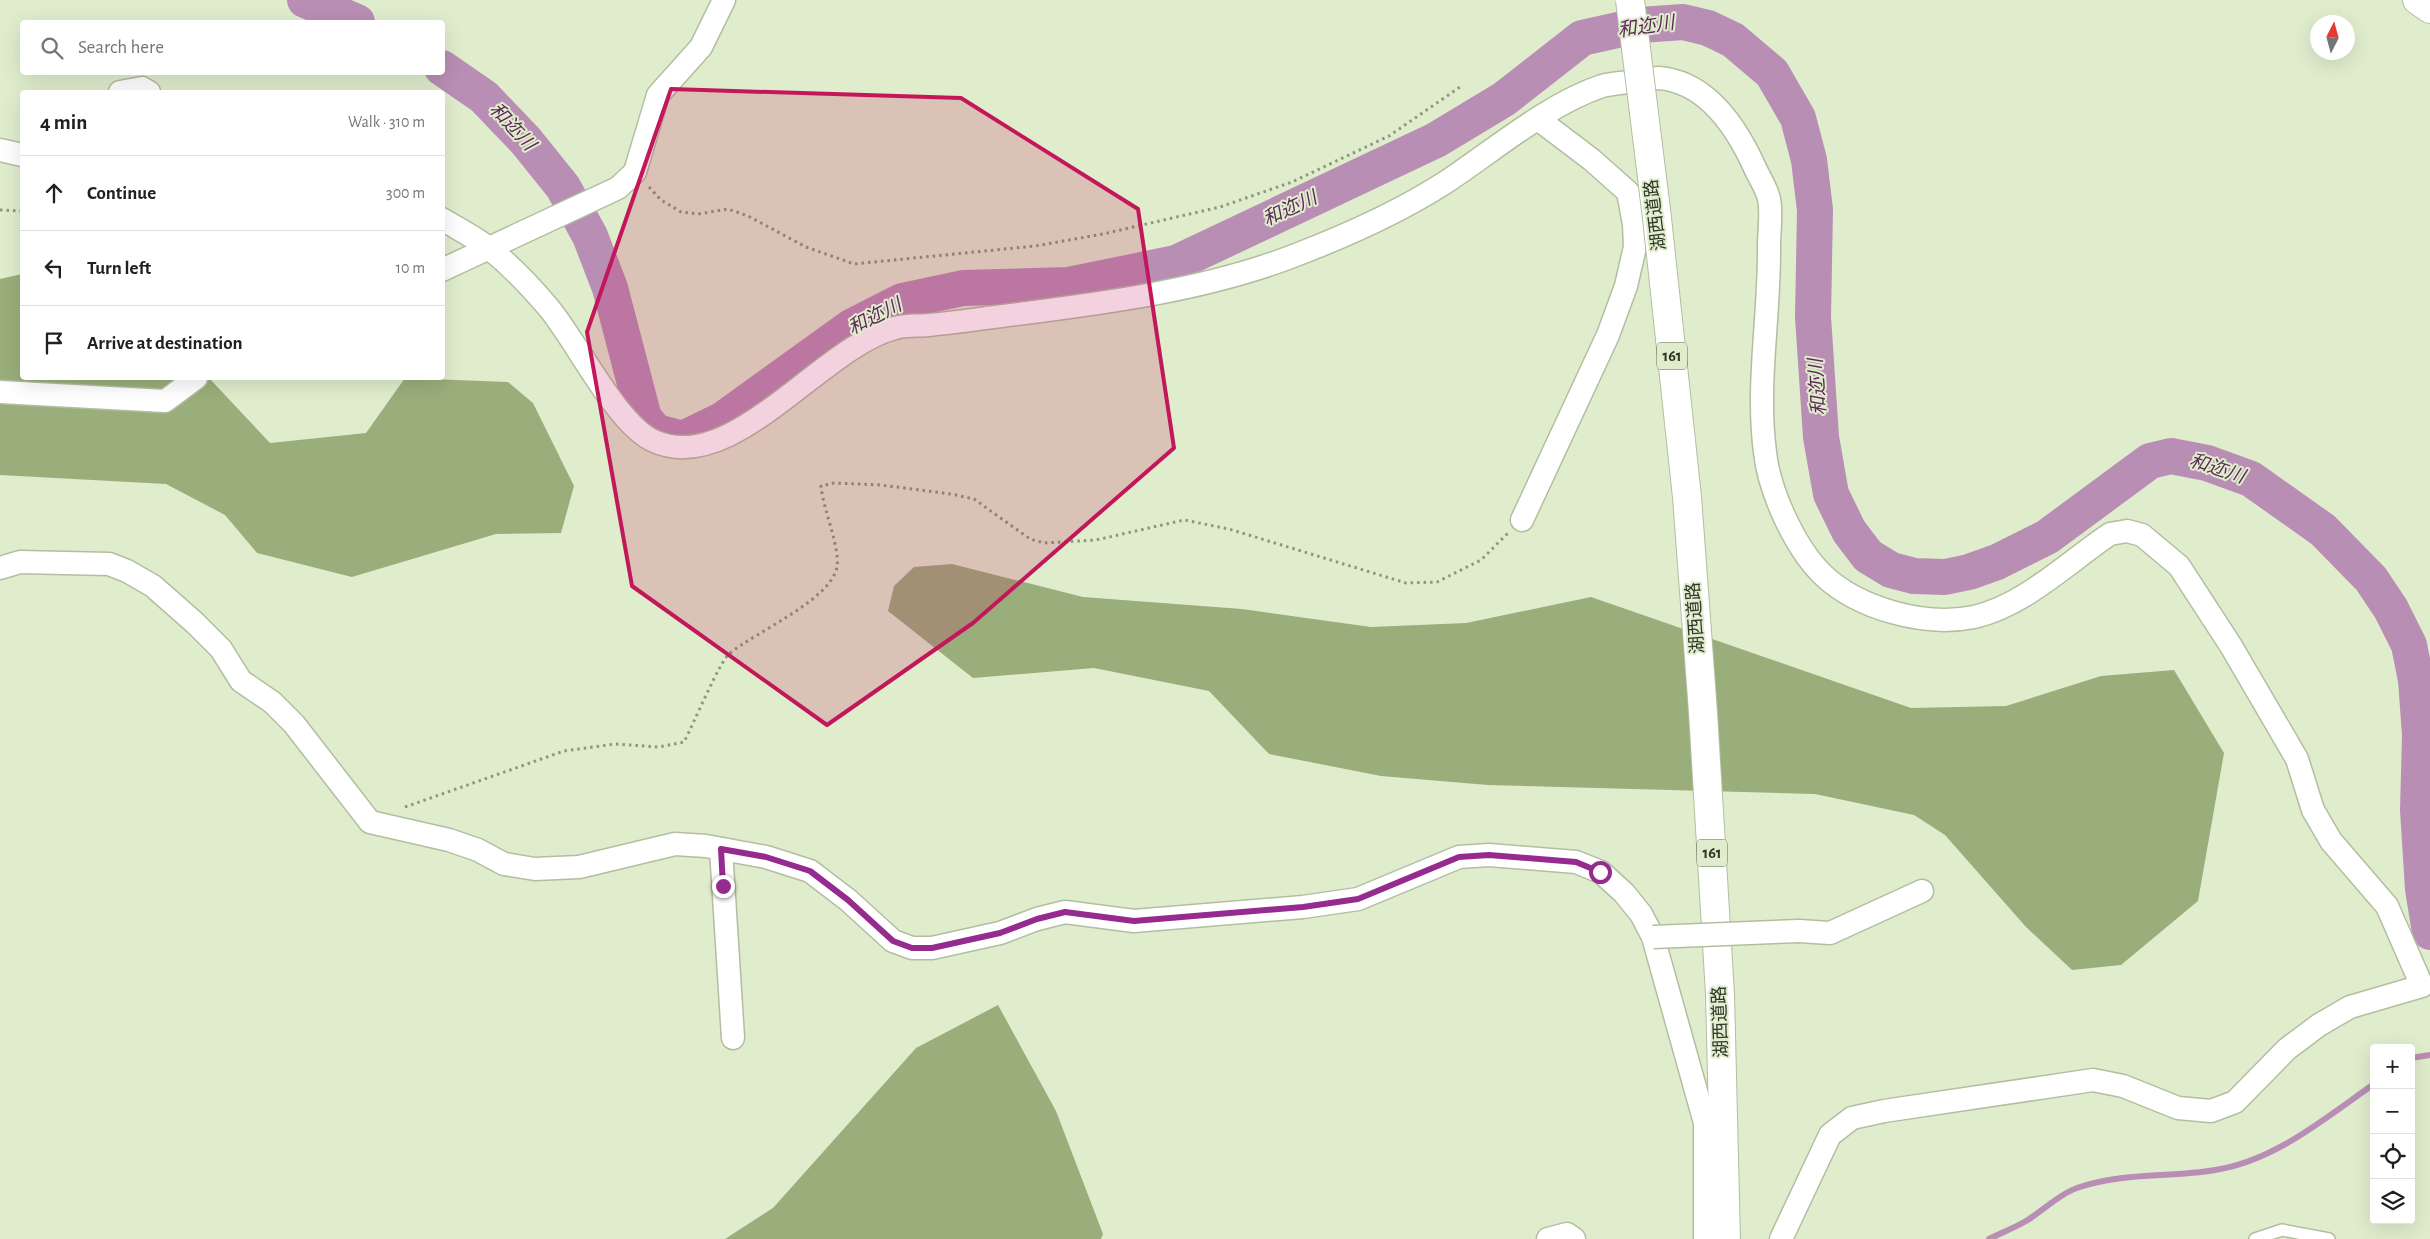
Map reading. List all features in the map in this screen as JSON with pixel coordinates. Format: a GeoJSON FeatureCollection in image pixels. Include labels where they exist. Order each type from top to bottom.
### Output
{"type":"FeatureCollection","features":[{"type":"Feature","properties":{"kind":"main road","name":"湖西道路"},"geometry":{"type":"LineString","coordinates":[[1630,0],[1657,218],[1687,497],[1703,712],[1720,994],[1726,1239]]}},
{"type":"Feature","properties":{"kind":"main road"},"geometry":{"type":"LineString","coordinates":[[2417,0],[2430,9]]}},
{"type":"Feature","properties":{"kind":"street"},"geometry":{"type":"LineString","coordinates":[[445,269],[551,221],[618,188],[634,172],[658,95],[701,47],[724,0]]}},
{"type":"Feature","properties":{"kind":"street"},"geometry":{"type":"LineString","coordinates":[[445,221],[489,248],[549,308],[616,405],[644,435],[658,444],[685,449],[720,440],[750,423],[838,357],[867,340],[895,328],[954,323],[1119,301],[1222,278],[1297,255],[1383,217],[1438,187],[1557,106],[1604,85],[1659,78],[1688,87],[1714,102],[1743,141],[1769,199],[1770,288],[1762,388],[1765,456],[1778,504],[1793,533],[1823,574],[1853,596],[1879,609],[1908,616],[1943,620],[1975,616],[2020,599],[2110,534],[2127,531],[2142,534],[2179,566],[2231,646],[2296,759],[2313,810],[2330,841],[2387,906],[2422,986],[2350,1008],[2319,1025],[2287,1049],[2235,1102],[2211,1111],[2178,1108],[2123,1086],[2093,1080],[1894,1109],[1852,1118],[1830,1135],[1781,1239]]}},
{"type":"Feature","properties":{"kind":"street"},"geometry":{"type":"LineString","coordinates":[[131,90],[142,88],[146,90]]}},
{"type":"Feature","properties":{"kind":"street"},"geometry":{"type":"LineString","coordinates":[[1522,520],[1608,335],[1626,286],[1635,247],[1634,224],[1628,192],[1592,160],[1538,119]]}},
{"type":"Feature","properties":{"kind":"street"},"geometry":{"type":"LineString","coordinates":[[0,150],[20,155]]}},
{"type":"Feature","properties":{"kind":"street"},"geometry":{"type":"LineString","coordinates":[[0,392],[165,401],[193,380]]}},
{"type":"Feature","properties":{"kind":"street"},"geometry":{"type":"LineString","coordinates":[[0,568],[20,562],[109,564],[127,571],[153,586],[221,649],[241,681],[272,702],[294,724],[370,822],[449,840],[478,850],[504,864],[535,869],[578,867],[675,844],[721,849],[766,857],[810,871],[848,900],[893,941],[912,948],[932,948],[1000,933],[1037,919],[1065,912],[1134,921],[1303,907],[1358,899],[1459,857],[1489,855],[1576,862],[1600,872],[1624,893],[1641,914],[1653,937],[1706,1123],[1706,1239]]}},
{"type":"Feature","properties":{"kind":"street"},"geometry":{"type":"LineString","coordinates":[[721,849],[733,1038]]}},
{"type":"Feature","properties":{"kind":"street"},"geometry":{"type":"LineString","coordinates":[[1653,937],[1799,931],[1830,933],[1922,891]]}},
{"type":"Feature","properties":{"kind":"street"},"geometry":{"type":"LineString","coordinates":[[1548,1239],[1567,1234],[1574,1239]]}},
{"type":"Feature","properties":{"kind":"lane"},"geometry":{"type":"LineString","coordinates":[[2255,1239],[2282,1230],[2329,1239]]}},
{"type":"Feature","properties":{"kind":"path"},"geometry":{"type":"LineString","coordinates":[[634,172],[661,200],[681,212],[698,214],[728,209],[748,216],[806,247],[854,264],[1025,247],[1103,234],[1220,207],[1292,182],[1389,136],[1460,87]]}},
{"type":"Feature","properties":{"kind":"path"},"geometry":{"type":"LineString","coordinates":[[0,210],[20,211]]}},
{"type":"Feature","properties":{"kind":"path"},"geometry":{"type":"LineString","coordinates":[[400,809],[564,751],[615,744],[658,747],[684,742],[727,655],[824,592],[835,574],[837,566],[836,552],[822,498],[821,486],[834,483],[881,485],[951,494],[974,499],[1030,539],[1044,543],[1096,540],[1184,520],[1230,529],[1406,583],[1437,582],[1480,560],[1522,520]]}},
{"type":"Feature","properties":{"kind":"highlighted area"},"geometry":{"type":"Polygon","coordinates":[[[671,89],[961,98],[1138,209],[1174,448],[973,623],[827,725],[632,586],[587,332],[671,89]]]}},
{"type":"Feature","properties":{"kind":"green space"},"geometry":{"type":"Polygon","coordinates":[[[20,274],[20,380],[211,380],[270,443],[366,433],[404,380],[508,382],[533,403],[574,486],[561,533],[496,534],[352,577],[257,553],[225,515],[166,484],[0,475],[0,279],[20,274]]]}},
{"type":"Feature","properties":{"kind":"green space"},"geometry":{"type":"Polygon","coordinates":[[[952,564],[1083,597],[1242,609],[1371,627],[1466,623],[1591,597],[1911,708],[2006,706],[2101,676],[2174,670],[2224,753],[2198,901],[2121,965],[2072,970],[2026,927],[1945,835],[1914,815],[1815,794],[1488,785],[1381,776],[1269,754],[1209,691],[1094,668],[973,678],[888,611],[894,586],[914,567],[952,564]]]}},
{"type":"Feature","properties":{"kind":"green space"},"geometry":{"type":"Polygon","coordinates":[[[998,1005],[1056,1111],[1103,1234],[1101,1239],[725,1239],[773,1208],[916,1048],[998,1005]]]}},
{"type":"Feature","properties":{"kind":"waterway","name":"和迩川"},"geometry":{"type":"LineString","coordinates":[[305,0],[352,20]]}},
{"type":"Feature","properties":{"kind":"waterway","name":"和迩川"},"geometry":{"type":"LineString","coordinates":[[445,70],[484,97],[526,141],[563,187],[590,236],[610,288],[644,418],[656,432],[683,439],[722,420],[851,327],[902,301],[963,288],[1069,285],[1176,263],[1436,140],[1504,99],[1582,38],[1640,25],[1683,22],[1708,28],[1733,40],[1772,73],[1798,118],[1809,160],[1815,210],[1813,317],[1821,437],[1831,494],[1849,531],[1868,556],[1891,570],[1914,576],[1945,577],[1969,572],[1997,562],[2047,537],[2150,461],[2171,456],[2207,463],[2251,479],[2323,530],[2371,579],[2391,609],[2409,645],[2416,680],[2420,735],[2418,810],[2423,889],[2430,932]]}},
{"type":"Feature","properties":{"kind":"waterway"},"geometry":{"type":"LineString","coordinates":[[2415,1057],[2430,1055]]}},
{"type":"Feature","properties":{"kind":"waterway"},"geometry":{"type":"LineString","coordinates":[[1989,1239],[2026,1221],[2064,1194],[2077,1188],[2128,1177],[2215,1170],[2258,1158],[2279,1148],[2318,1124],[2370,1087]]}},
{"type":"Feature","properties":{"kind":"route"},"geometry":{"type":"LineString","coordinates":[[723,886],[721,849],[766,857],[810,871],[848,900],[893,941],[912,948],[932,948],[1000,933],[1037,919],[1065,912],[1134,921],[1303,907],[1358,899],[1387,888],[1435,865],[1459,857],[1489,855],[1576,862],[1600,872]]}}]}
